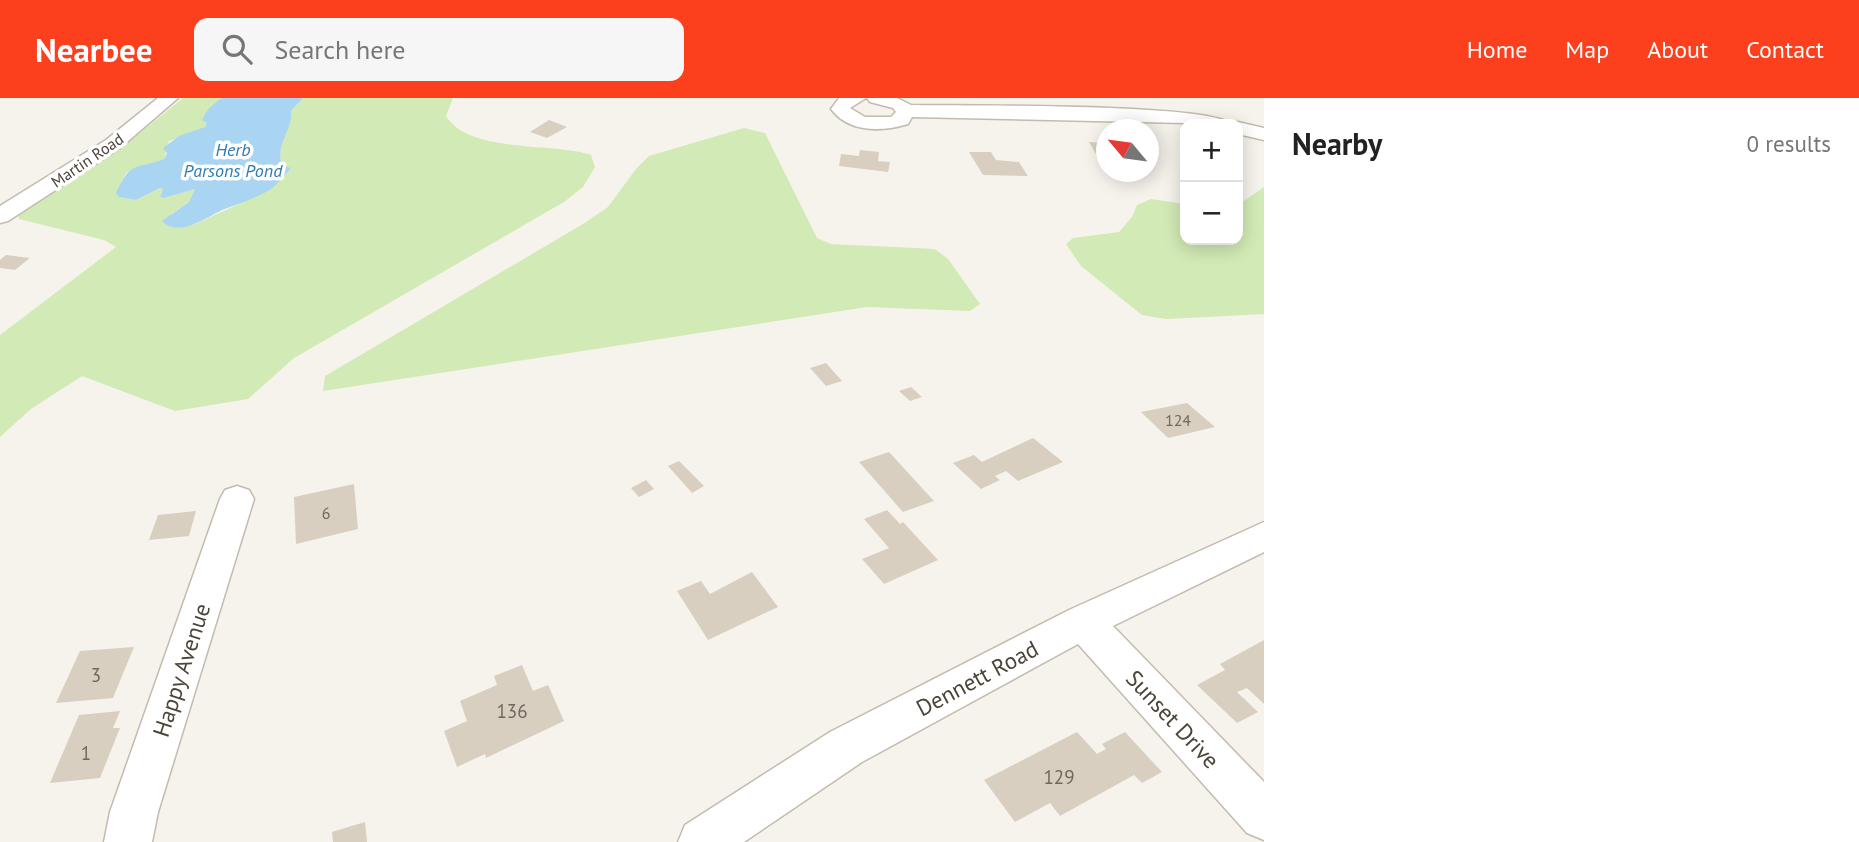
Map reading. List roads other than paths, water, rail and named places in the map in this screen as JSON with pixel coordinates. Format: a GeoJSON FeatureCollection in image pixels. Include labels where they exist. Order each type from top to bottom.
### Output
{"type":"FeatureCollection","features":[{"type":"Feature","properties":{"kind":"street","name":"Martin Road"},"geometry":{"type":"LineString","coordinates":[[0,216],[113,144],[169,98]]}},
{"type":"Feature","properties":{"kind":"street"},"geometry":{"type":"LineString","coordinates":[[857,98],[842,103],[840,109],[845,116],[858,121],[874,124],[896,122],[905,117],[906,111]]}},
{"type":"Feature","properties":{"kind":"street"},"geometry":{"type":"LineString","coordinates":[[876,98],[892,102],[906,111],[1155,115],[1184,119]]}},
{"type":"Feature","properties":{"kind":"street"},"geometry":{"type":"LineString","coordinates":[[1243,129],[1264,134]]}},
{"type":"Feature","properties":{"kind":"street","name":"Happy Avenue"},"geometry":{"type":"LineString","coordinates":[[128,842],[134,812],[237,499]]}},
{"type":"Feature","properties":{"kind":"street","name":"Dennett Road"},"geometry":{"type":"LineString","coordinates":[[702,842],[846,747],[1083,622],[1264,536]]}},
{"type":"Feature","properties":{"kind":"street","name":"Sunset Drive"},"geometry":{"type":"LineString","coordinates":[[1083,622],[1264,816]]}},
{"type":"Feature","properties":{"kind":"water","name":"Herb Parsons Pond"},"geometry":{"type":"Polygon","coordinates":[[[222,98],[303,98],[291,111],[290,125],[280,152],[283,166],[291,168],[277,184],[268,191],[192,225],[176,228],[162,221],[189,202],[195,189],[164,198],[160,197],[163,189],[160,188],[136,200],[119,197],[116,193],[130,171],[164,159],[167,153],[163,148],[179,136],[205,127],[207,123],[202,120],[204,116],[210,107],[222,98]]]}}]}
